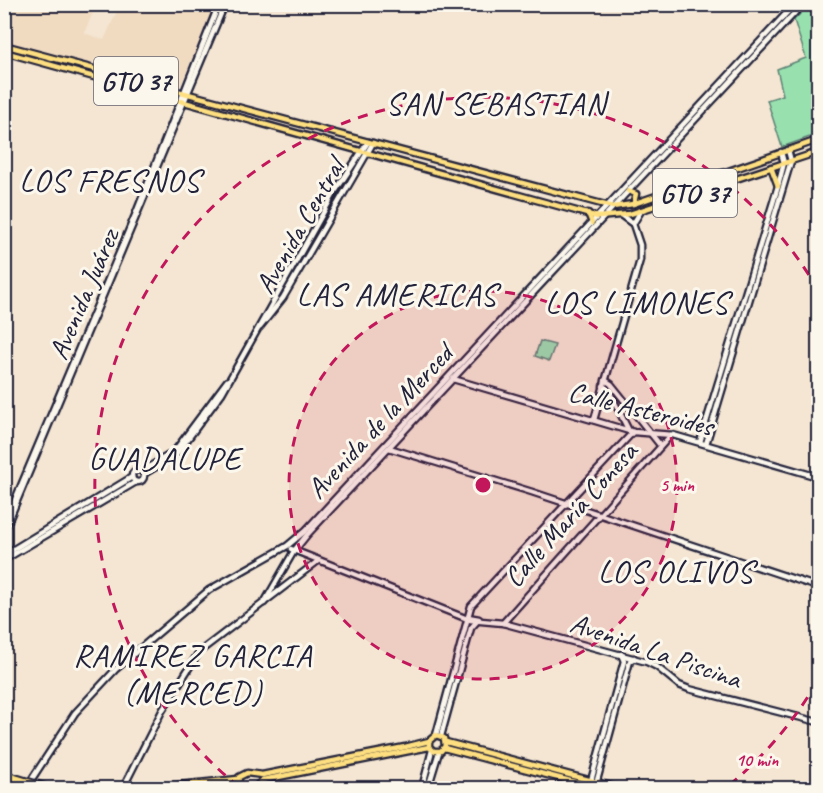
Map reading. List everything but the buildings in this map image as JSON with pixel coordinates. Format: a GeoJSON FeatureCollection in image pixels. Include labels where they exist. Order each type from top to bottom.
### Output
{"type":"FeatureCollection","features":[{"type":"Feature","properties":{"kind":"main road","name":"GTO 37"},"geometry":{"type":"LineString","coordinates":[[4,45],[610,207],[633,204],[819,140]]}},
{"type":"Feature","properties":{"kind":"main road","name":"GTO 37"},"geometry":{"type":"LineString","coordinates":[[4,52],[598,217],[622,216],[641,211],[819,152]]}},
{"type":"Feature","properties":{"kind":"main road"},"geometry":{"type":"LineString","coordinates":[[297,134],[304,133],[336,142]]}},
{"type":"Feature","properties":{"kind":"main road"},"geometry":{"type":"LineString","coordinates":[[771,167],[778,186]]}},
{"type":"Feature","properties":{"kind":"main road"},"geometry":{"type":"LineString","coordinates":[[522,195],[525,184]]}},
{"type":"Feature","properties":{"kind":"main road"},"geometry":{"type":"LineString","coordinates":[[531,197],[535,187]]}},
{"type":"Feature","properties":{"kind":"main road"},"geometry":{"type":"LineString","coordinates":[[628,190],[636,194],[633,204]]}},
{"type":"Feature","properties":{"kind":"main road"},"geometry":{"type":"LineString","coordinates":[[588,213],[592,223]]}},
{"type":"Feature","properties":{"kind":"main road"},"geometry":{"type":"LineString","coordinates":[[201,789],[238,782],[247,773],[263,778],[430,746],[439,735],[445,745],[593,786],[619,789]]}},
{"type":"Feature","properties":{"kind":"main road"},"geometry":{"type":"LineString","coordinates":[[430,746],[439,752],[445,745]]}},
{"type":"Feature","properties":{"kind":"main road"},"geometry":{"type":"LineString","coordinates":[[4,776],[38,789]]}},
{"type":"Feature","properties":{"kind":"main road"},"geometry":{"type":"LineString","coordinates":[[4,776],[50,789]]}},
{"type":"Feature","properties":{"kind":"main road"},"geometry":{"type":"LineString","coordinates":[[254,789],[263,778]]}},
{"type":"Feature","properties":{"kind":"main road"},"geometry":{"type":"LineString","coordinates":[[150,789],[238,782]]}},
{"type":"Feature","properties":{"kind":"main road"},"geometry":{"type":"LineString","coordinates":[[238,782],[243,789]]}},
{"type":"Feature","properties":{"kind":"street","name":"Avenida Juárez"},"geometry":{"type":"LineString","coordinates":[[4,532],[184,101],[219,4]]}},
{"type":"Feature","properties":{"kind":"street","name":"Avenida Juárez"},"geometry":{"type":"LineString","coordinates":[[186,93],[225,4]]}},
{"type":"Feature","properties":{"kind":"street","name":"Avenida de la Merced"},"geometry":{"type":"LineString","coordinates":[[264,603],[294,551],[605,216],[610,207],[795,4]]}},
{"type":"Feature","properties":{"kind":"street","name":"Avenida de la Merced"},"geometry":{"type":"LineString","coordinates":[[26,789],[40,763],[75,713],[116,669],[203,595],[287,546],[305,531],[592,223],[628,190],[802,4]]}},
{"type":"Feature","properties":{"kind":"street","name":"Avenida Juárez"},"geometry":{"type":"LineString","coordinates":[[5,524],[184,101]]}},
{"type":"Feature","properties":{"kind":"street","name":"Avenida Central"},"geometry":{"type":"LineString","coordinates":[[143,473],[177,455],[222,393],[277,294],[370,143]]}},
{"type":"Feature","properties":{"kind":"street"},"geometry":{"type":"LineString","coordinates":[[703,443],[791,161],[788,150]]}},
{"type":"Feature","properties":{"kind":"street"},"geometry":{"type":"LineString","coordinates":[[703,443],[778,186],[784,163],[781,152]]}},
{"type":"Feature","properties":{"kind":"street","name":"Avenida Central"},"geometry":{"type":"LineString","coordinates":[[259,327],[283,298],[356,163]]}},
{"type":"Feature","properties":{"kind":"street"},"geometry":{"type":"LineString","coordinates":[[633,224],[641,211]]}},
{"type":"Feature","properties":{"kind":"street"},"geometry":{"type":"LineString","coordinates":[[594,420],[640,260],[640,246],[633,224],[622,216]]}},
{"type":"Feature","properties":{"kind":"street"},"geometry":{"type":"LineString","coordinates":[[277,294],[283,298]]}},
{"type":"Feature","properties":{"kind":"street","name":"Calle Asteroides"},"geometry":{"type":"LineString","coordinates":[[453,379],[631,431],[671,435],[819,477]]}},
{"type":"Feature","properties":{"kind":"street"},"geometry":{"type":"LineString","coordinates":[[439,735],[468,617],[474,603],[567,504],[631,431],[604,383]]}},
{"type":"Feature","properties":{"kind":"street"},"geometry":{"type":"LineString","coordinates":[[604,383],[616,391],[660,445]]}},
{"type":"Feature","properties":{"kind":"street","name":"Calle María Conesa"},"geometry":{"type":"LineString","coordinates":[[503,623],[671,435]]}},
{"type":"Feature","properties":{"kind":"street"},"geometry":{"type":"LineString","coordinates":[[389,448],[819,587]]}},
{"type":"Feature","properties":{"kind":"street"},"geometry":{"type":"LineString","coordinates":[[4,555],[132,477],[134,472],[143,473],[143,480],[4,560]]}},
{"type":"Feature","properties":{"kind":"street"},"geometry":{"type":"LineString","coordinates":[[132,477],[136,482]]}},
{"type":"Feature","properties":{"kind":"street","name":"Avenida La Piscina"},"geometry":{"type":"LineString","coordinates":[[287,546],[318,561],[472,620],[503,623],[627,658],[657,667],[684,687],[819,722]]}},
{"type":"Feature","properties":{"kind":"street"},"geometry":{"type":"LineString","coordinates":[[123,789],[162,711],[199,652],[318,561]]}},
{"type":"Feature","properties":{"kind":"street"},"geometry":{"type":"LineString","coordinates":[[439,735],[471,628],[479,619]]}},
{"type":"Feature","properties":{"kind":"street"},"geometry":{"type":"LineString","coordinates":[[593,786],[627,658]]}},
{"type":"Feature","properties":{"kind":"street"},"geometry":{"type":"LineString","coordinates":[[4,722],[7,789]]}},
{"type":"Feature","properties":{"kind":"street"},"geometry":{"type":"LineString","coordinates":[[422,789],[430,746]]}},
{"type":"Feature","properties":{"kind":"street"},"geometry":{"type":"LineString","coordinates":[[428,789],[439,752]]}},
{"type":"Feature","properties":{"kind":"shaded area"},"geometry":{"type":"Polygon","coordinates":[[[4,5],[96,5],[84,33],[104,40],[120,5],[215,5],[180,87],[5,41],[4,5]]]}},
{"type":"Feature","properties":{"kind":"green space"},"geometry":{"type":"Polygon","coordinates":[[[809,5],[818,5],[818,134],[782,147],[767,100],[783,95],[777,69],[806,58],[794,20],[809,5]]]}},
{"type":"Feature","properties":{"kind":"green space"},"geometry":{"type":"Polygon","coordinates":[[[540,341],[555,345],[549,361],[535,356],[540,341]]]}},
{"type":"Feature","properties":{"kind":"district","name":"SAN SEBASTIAN"},"geometry":{"type":"Point","coordinates":[496,103]}},
{"type":"Feature","properties":{"kind":"district","name":"LOS FRESNOS"},"geometry":{"type":"Point","coordinates":[110,180]}},
{"type":"Feature","properties":{"kind":"district","name":"LAS AMERICAS"},"geometry":{"type":"Point","coordinates":[397,294]}},
{"type":"Feature","properties":{"kind":"district","name":"LOS LIMONES"},"geometry":{"type":"Point","coordinates":[637,302]}},
{"type":"Feature","properties":{"kind":"district","name":"GUADALUPE"},"geometry":{"type":"Point","coordinates":[165,458]}},
{"type":"Feature","properties":{"kind":"district","name":"LOS OLIVOS"},"geometry":{"type":"Point","coordinates":[676,571]}},
{"type":"Feature","properties":{"kind":"district","name":"RAMIREZ GARCIA (MERCED)"},"geometry":{"type":"Point","coordinates":[193,674]}}]}
